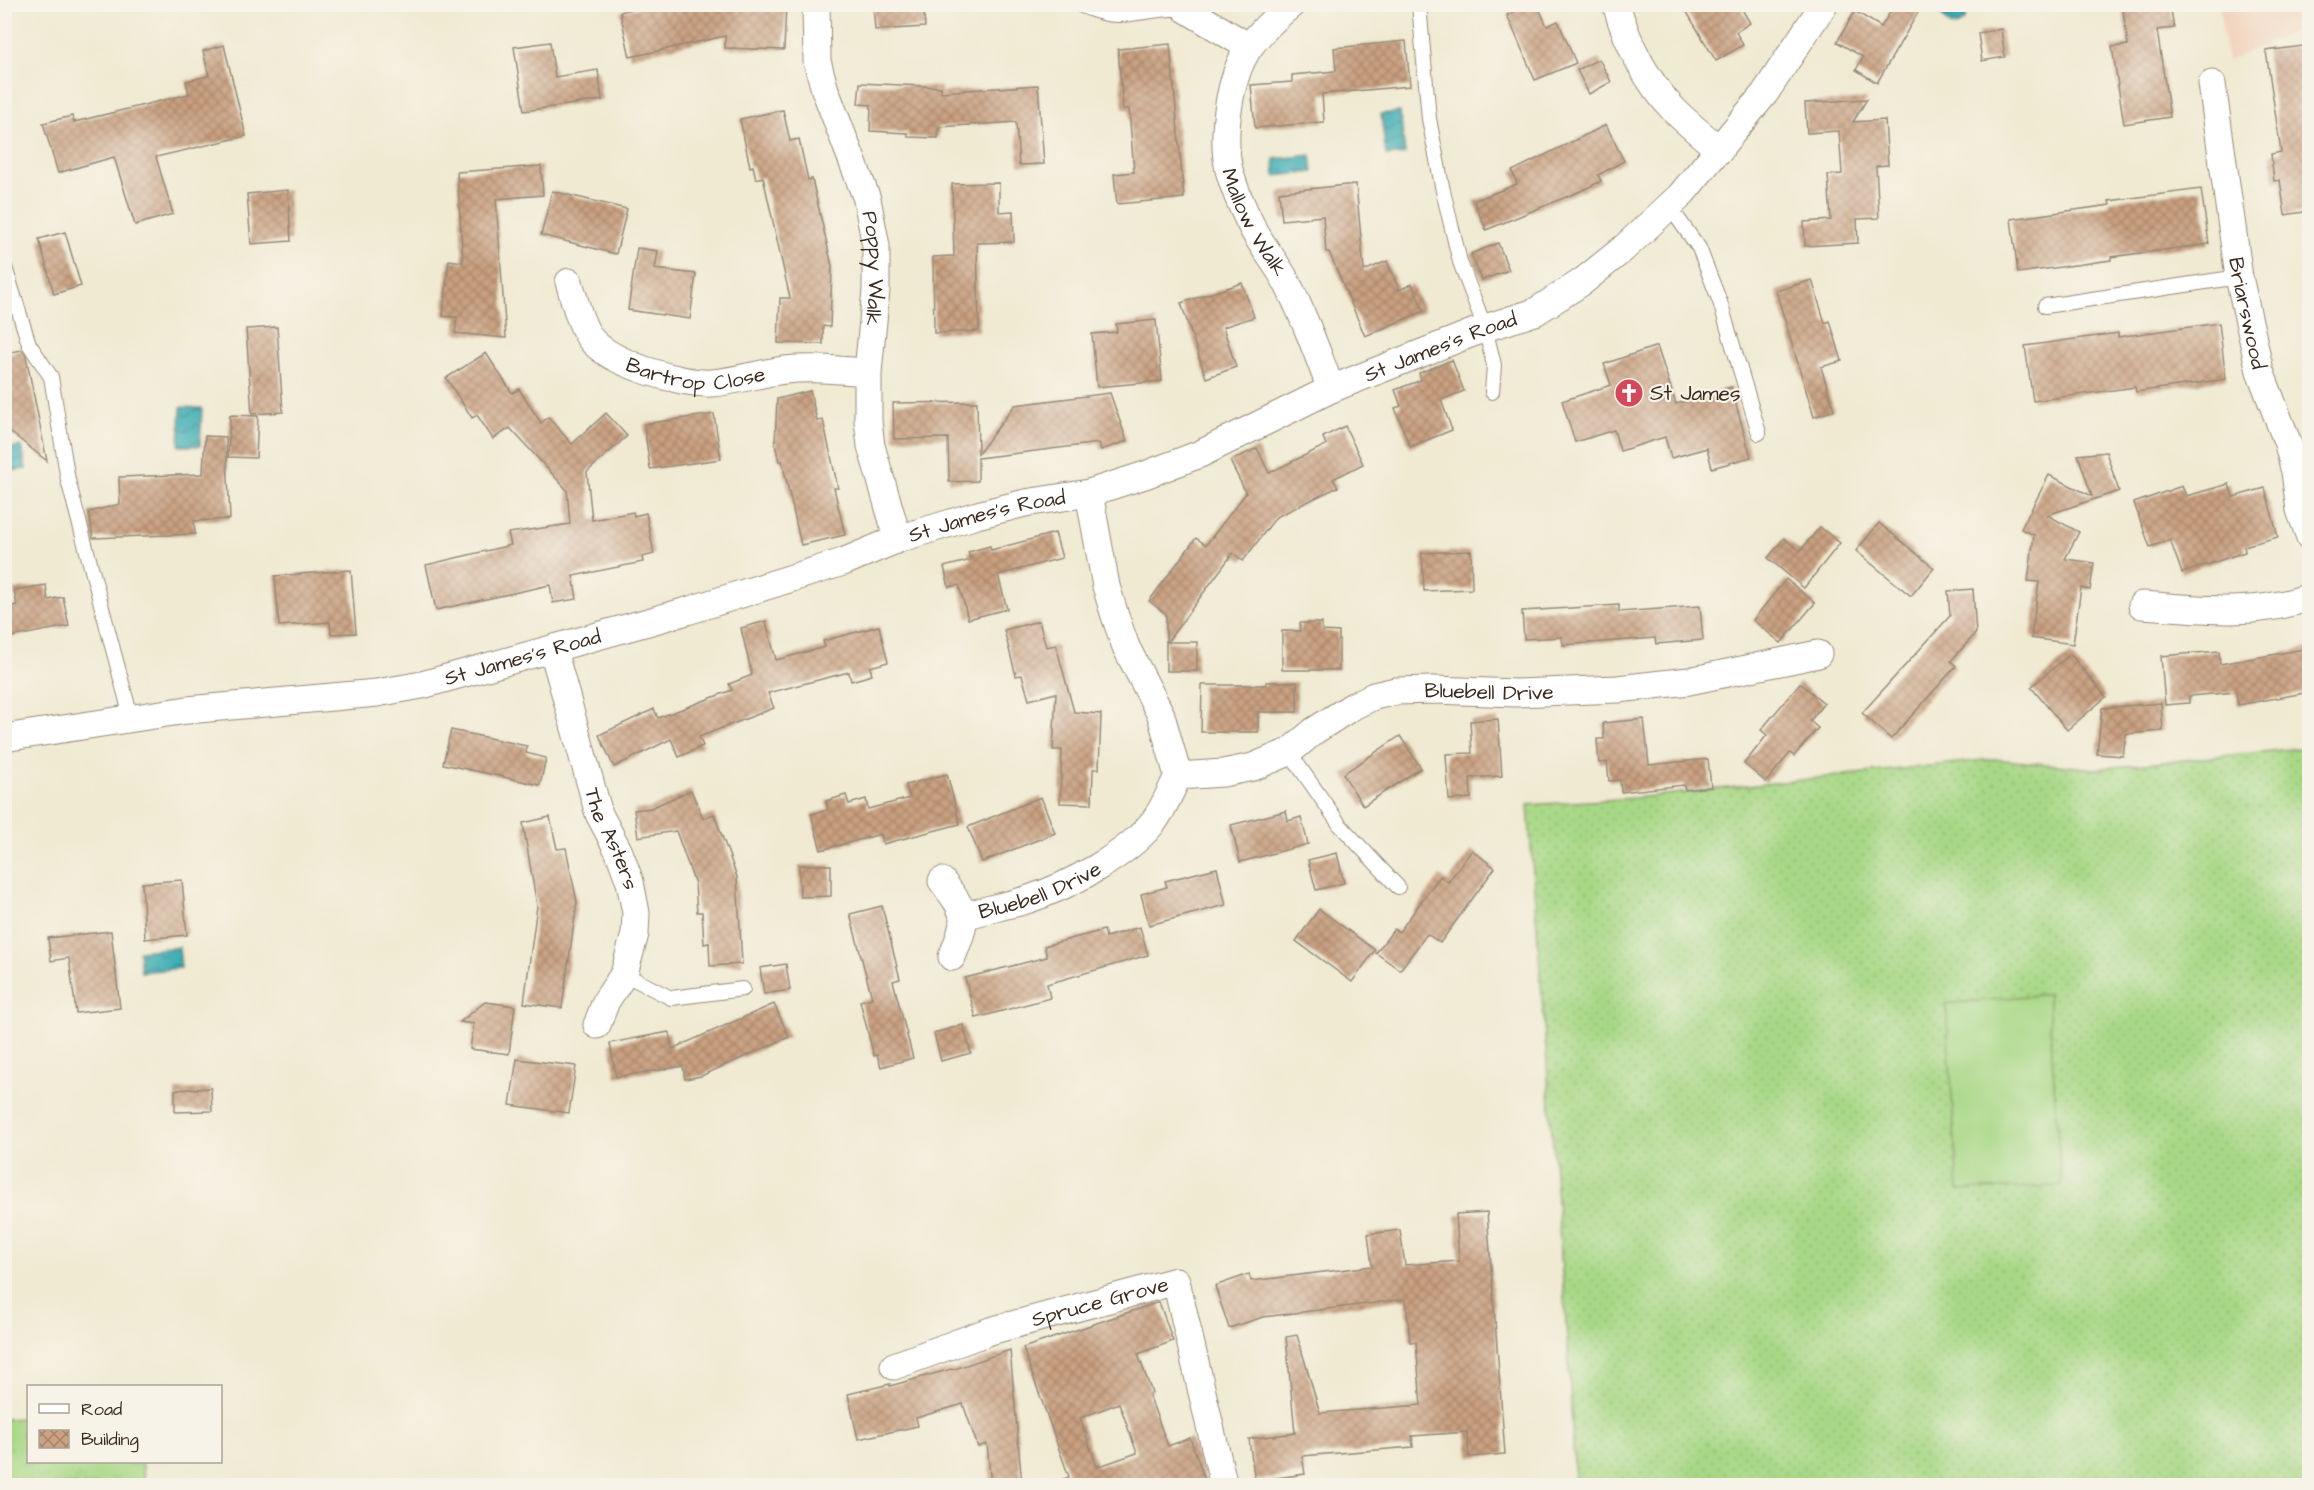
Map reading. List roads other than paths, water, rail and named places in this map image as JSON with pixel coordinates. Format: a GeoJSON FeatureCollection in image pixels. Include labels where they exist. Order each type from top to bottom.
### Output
{"type":"FeatureCollection","features":[{"type":"Feature","properties":{"kind":"street","name":"Poppy Walk"},"geometry":{"type":"LineString","coordinates":[[816,4],[817,61],[825,90],[867,199],[876,246],[876,290],[868,372],[871,446],[898,539]]}},
{"type":"Feature","properties":{"kind":"street","name":"Mallow Walk"},"geometry":{"type":"LineString","coordinates":[[1292,4],[1249,47],[1235,80],[1228,108],[1226,137],[1229,169],[1252,228],[1287,282],[1331,389]]}},
{"type":"Feature","properties":{"kind":"street"},"geometry":{"type":"LineString","coordinates":[[1616,4],[1621,22],[1643,69],[1659,92],[1674,110],[1720,150]]}},
{"type":"Feature","properties":{"kind":"street","name":"St James's Road"},"geometry":{"type":"LineString","coordinates":[[4,738],[131,717],[377,693],[422,685],[687,611],[832,566],[898,539],[1025,503],[1089,492],[1200,454],[1331,389],[1485,328],[1535,312],[1582,282],[1623,249],[1669,206],[1720,150],[1765,93],[1824,4]]}},
{"type":"Feature","properties":{"kind":"street"},"geometry":{"type":"LineString","coordinates":[[1186,9],[1249,47]]}},
{"type":"Feature","properties":{"kind":"street","name":"Briarswood"},"geometry":{"type":"LineString","coordinates":[[2212,84],[2239,277],[2260,371],[2288,444],[2295,472],[2300,510],[2310,537]]}},
{"type":"Feature","properties":{"kind":"street","name":"Bartrop Close"},"geometry":{"type":"LineString","coordinates":[[568,282],[583,326],[591,340],[604,352],[626,363],[684,381],[717,382],[785,370],[812,368],[868,372]]}},
{"type":"Feature","properties":{"kind":"street"},"geometry":{"type":"LineString","coordinates":[[1089,492],[1106,586],[1114,616],[1126,647],[1161,715],[1178,776]]}},
{"type":"Feature","properties":{"kind":"street"},"geometry":{"type":"LineString","coordinates":[[2142,605],[2253,610],[2283,606],[2310,597]]}},
{"type":"Feature","properties":{"kind":"street","name":"The Asters"},"geometry":{"type":"LineString","coordinates":[[553,650],[599,814],[619,852],[630,882],[636,914],[635,934],[624,974],[606,1001],[597,1025]]}},
{"type":"Feature","properties":{"kind":"street","name":"Bluebell Drive"},"geometry":{"type":"LineString","coordinates":[[964,916],[1028,899],[1112,858],[1138,839],[1156,819],[1178,776],[1223,773],[1253,767],[1289,752],[1314,731],[1353,706],[1374,696],[1396,691],[1516,693],[1618,689],[1689,681],[1818,654]]}},
{"type":"Feature","properties":{"kind":"street","name":"Bluebell Drive"},"geometry":{"type":"LineString","coordinates":[[942,881],[961,906],[964,916],[952,957]]}},
{"type":"Feature","properties":{"kind":"street","name":"Spruce Grove"},"geometry":{"type":"LineString","coordinates":[[894,1366],[990,1331],[1176,1281],[1224,1485]]}},
{"type":"Feature","properties":{"kind":"lane"},"geometry":{"type":"LineString","coordinates":[[1077,4],[1098,13],[1119,15],[1170,7],[1186,9]]}},
{"type":"Feature","properties":{"kind":"lane"},"geometry":{"type":"LineString","coordinates":[[1419,4],[1429,119],[1460,262],[1485,328],[1494,365],[1492,392]]}},
{"type":"Feature","properties":{"kind":"lane"},"geometry":{"type":"LineString","coordinates":[[1669,206],[1699,248],[1720,302],[1759,433]]}},
{"type":"Feature","properties":{"kind":"lane"},"geometry":{"type":"LineString","coordinates":[[4,264],[29,344],[51,377],[68,480],[131,717]]}},
{"type":"Feature","properties":{"kind":"lane"},"geometry":{"type":"LineString","coordinates":[[2045,306],[2239,277]]}},
{"type":"Feature","properties":{"kind":"lane"},"geometry":{"type":"LineString","coordinates":[[1289,752],[1340,825],[1398,887]]}},
{"type":"Feature","properties":{"kind":"lane"},"geometry":{"type":"LineString","coordinates":[[624,974],[671,998],[743,989]]}},
{"type":"Feature","properties":{"kind":"water"},"geometry":{"type":"Polygon","coordinates":[[[1934,5],[1959,5],[1966,14],[1965,20],[1955,27],[1952,26],[1934,5]]]}},
{"type":"Feature","properties":{"kind":"water"},"geometry":{"type":"Polygon","coordinates":[[[1400,112],[1405,154],[1386,156],[1381,114],[1400,112]]]}},
{"type":"Feature","properties":{"kind":"water"},"geometry":{"type":"Polygon","coordinates":[[[1311,155],[1313,172],[1275,176],[1274,159],[1311,155]]]}},
{"type":"Feature","properties":{"kind":"water"},"geometry":{"type":"Polygon","coordinates":[[[181,407],[202,408],[200,446],[179,446],[181,407]]]}},
{"type":"Feature","properties":{"kind":"water"},"geometry":{"type":"Polygon","coordinates":[[[22,446],[26,469],[5,472],[5,449],[22,446]]]}},
{"type":"Feature","properties":{"kind":"water"},"geometry":{"type":"Polygon","coordinates":[[[179,947],[181,968],[141,972],[139,951],[179,947]]]}},
{"type":"Feature","properties":{"kind":"place","name":"St James"},"geometry":{"type":"Point","coordinates":[1629,393]}}]}
